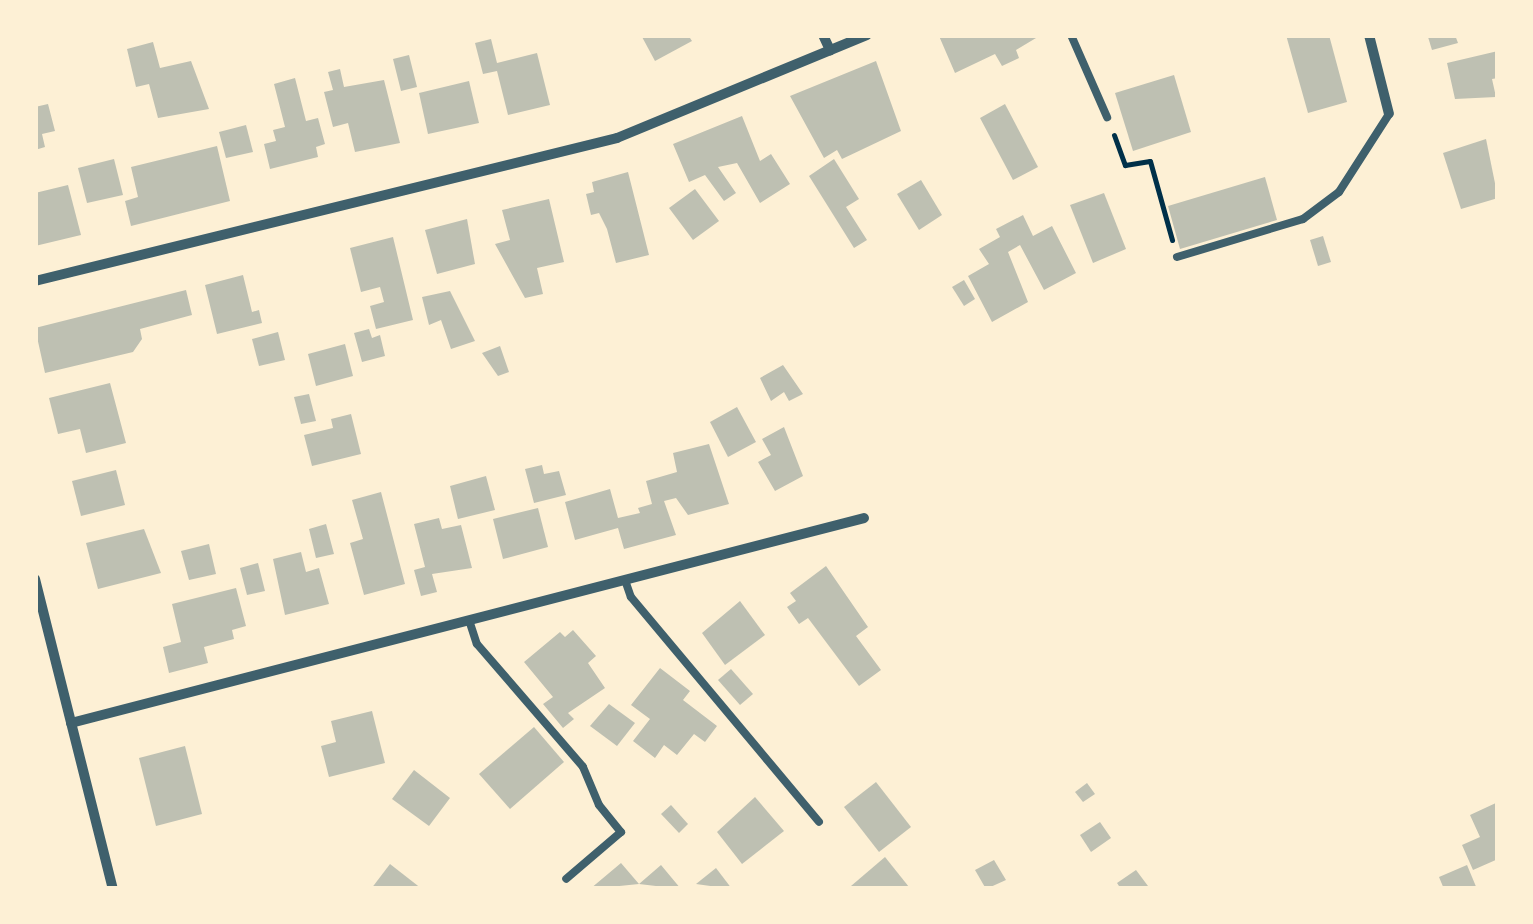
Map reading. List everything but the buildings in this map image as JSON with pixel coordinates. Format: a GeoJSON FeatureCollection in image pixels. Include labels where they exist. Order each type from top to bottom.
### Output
{"type":"FeatureCollection","features":[{"type":"Feature","properties":{"kind":"street"},"geometry":{"type":"LineString","coordinates":[[824,35],[830,50]]}},
{"type":"Feature","properties":{"kind":"street"},"geometry":{"type":"LineString","coordinates":[[35,281],[616,138],[867,35]]}},
{"type":"Feature","properties":{"kind":"street"},"geometry":{"type":"LineString","coordinates":[[1369,35],[1389,114]]}},
{"type":"Feature","properties":{"kind":"street"},"geometry":{"type":"LineString","coordinates":[[71,723],[864,518]]}},
{"type":"Feature","properties":{"kind":"street"},"geometry":{"type":"LineString","coordinates":[[35,579],[111,888]]}},
{"type":"Feature","properties":{"kind":"lane"},"geometry":{"type":"LineString","coordinates":[[1071,35],[1107,117]]}},
{"type":"Feature","properties":{"kind":"lane"},"geometry":{"type":"LineString","coordinates":[[1177,257],[1303,218],[1338,192],[1389,114]]}},
{"type":"Feature","properties":{"kind":"lane"},"geometry":{"type":"LineString","coordinates":[[625,580],[631,597],[819,822]]}},
{"type":"Feature","properties":{"kind":"lane"},"geometry":{"type":"LineString","coordinates":[[469,620],[477,644],[583,767],[599,805],[621,832],[566,879]]}},
{"type":"Feature","properties":{"kind":"path"},"geometry":{"type":"LineString","coordinates":[[1107,117],[1125,165],[1150,161],[1177,257]]}}]}
